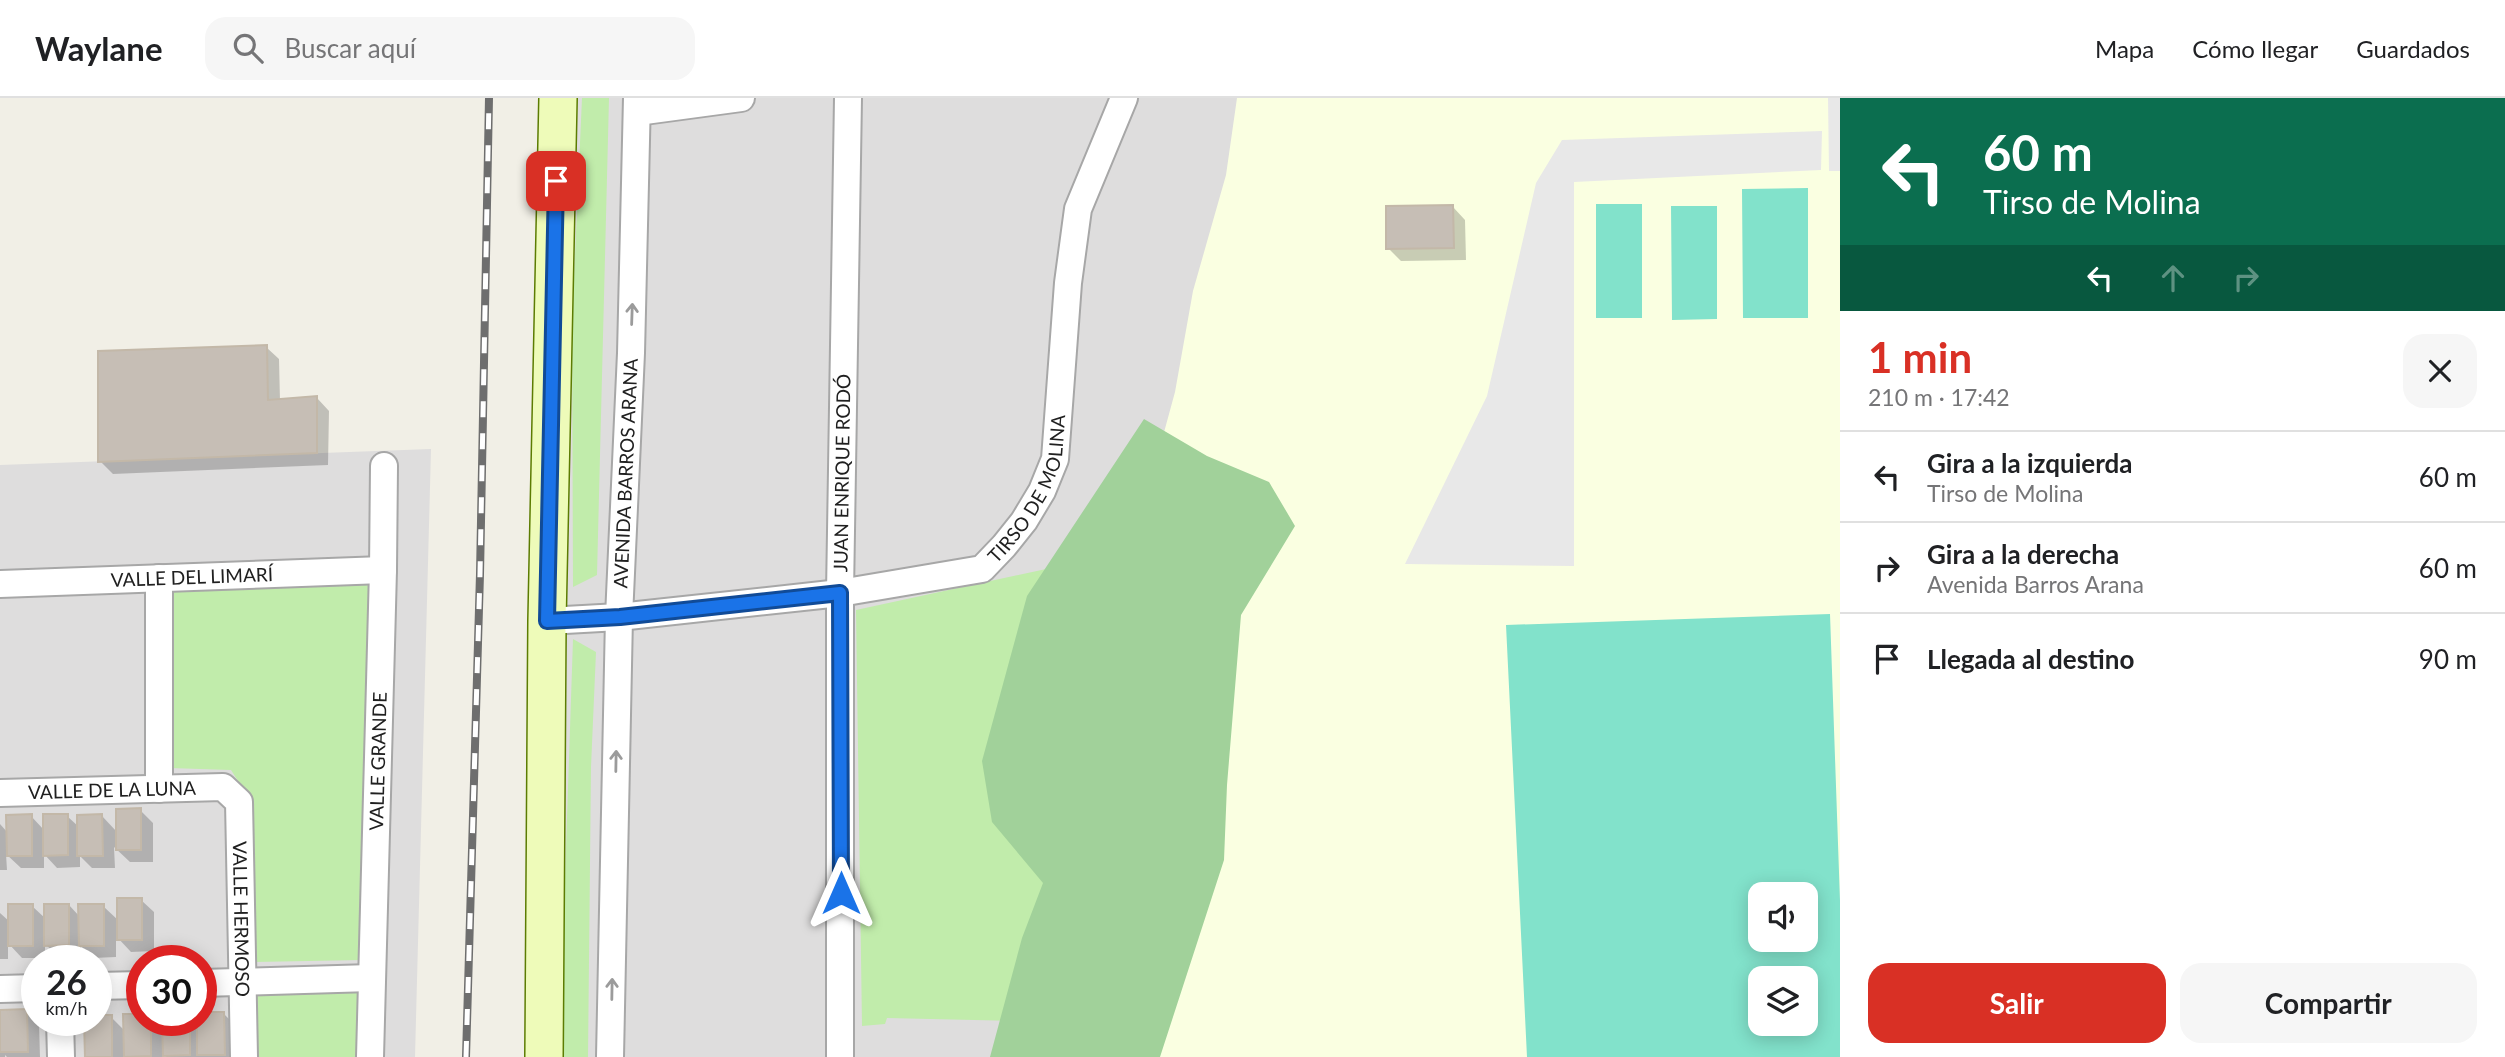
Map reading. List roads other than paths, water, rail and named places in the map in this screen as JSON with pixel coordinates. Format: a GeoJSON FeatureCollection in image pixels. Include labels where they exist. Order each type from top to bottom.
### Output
{"type":"FeatureCollection","features":[{"type":"Feature","properties":{"kind":"main road"},"geometry":{"type":"LineString","coordinates":[[544,1057],[547,621],[558,98]]}},
{"type":"Feature","properties":{"kind":"street"},"geometry":{"type":"LineString","coordinates":[[637,105],[741,98]]}},
{"type":"Feature","properties":{"kind":"street","name":"JUAN ENRIQUE RODÓ"},"geometry":{"type":"LineString","coordinates":[[841,1057],[840,593],[848,98]]}},
{"type":"Feature","properties":{"kind":"street","name":"TIRSO DE MOLINA"},"geometry":{"type":"LineString","coordinates":[[547,621],[620,617],[840,593],[982,569],[1018,529],[1042,491],[1055,459],[1068,283],[1078,209],[1124,98]]}},
{"type":"Feature","properties":{"kind":"street","name":"AVENIDA BARROS ARANA"},"geometry":{"type":"LineString","coordinates":[[610,1057],[620,617],[631,353],[637,105]]}},
{"type":"Feature","properties":{"kind":"street","name":"VALLE GRANDE"},"geometry":{"type":"LineString","coordinates":[[370,1057],[384,466]]}},
{"type":"Feature","properties":{"kind":"street","name":"VALLE DEL LIMARÍ"},"geometry":{"type":"LineString","coordinates":[[0,584],[383,570]]}},
{"type":"Feature","properties":{"kind":"street"},"geometry":{"type":"LineString","coordinates":[[159,578],[159,789]]}},
{"type":"Feature","properties":{"kind":"street","name":"VALLE DE LA LUNA"},"geometry":{"type":"LineString","coordinates":[[0,793],[223,787]]}},
{"type":"Feature","properties":{"kind":"street","name":"VALLE HERMOSO"},"geometry":{"type":"LineString","coordinates":[[223,787],[239,802],[244,1057]]}},
{"type":"Feature","properties":{"kind":"street"},"geometry":{"type":"LineString","coordinates":[[217,983],[371,978]]}},
{"type":"Feature","properties":{"kind":"street"},"geometry":{"type":"LineString","coordinates":[[0,989],[21,988]]}},
{"type":"Feature","properties":{"kind":"street"},"geometry":{"type":"LineString","coordinates":[[60,1036],[61,1057]]}},
{"type":"Feature","properties":{"kind":"railway"},"geometry":{"type":"LineString","coordinates":[[466,1057],[480,574],[489,98]]}}]}
